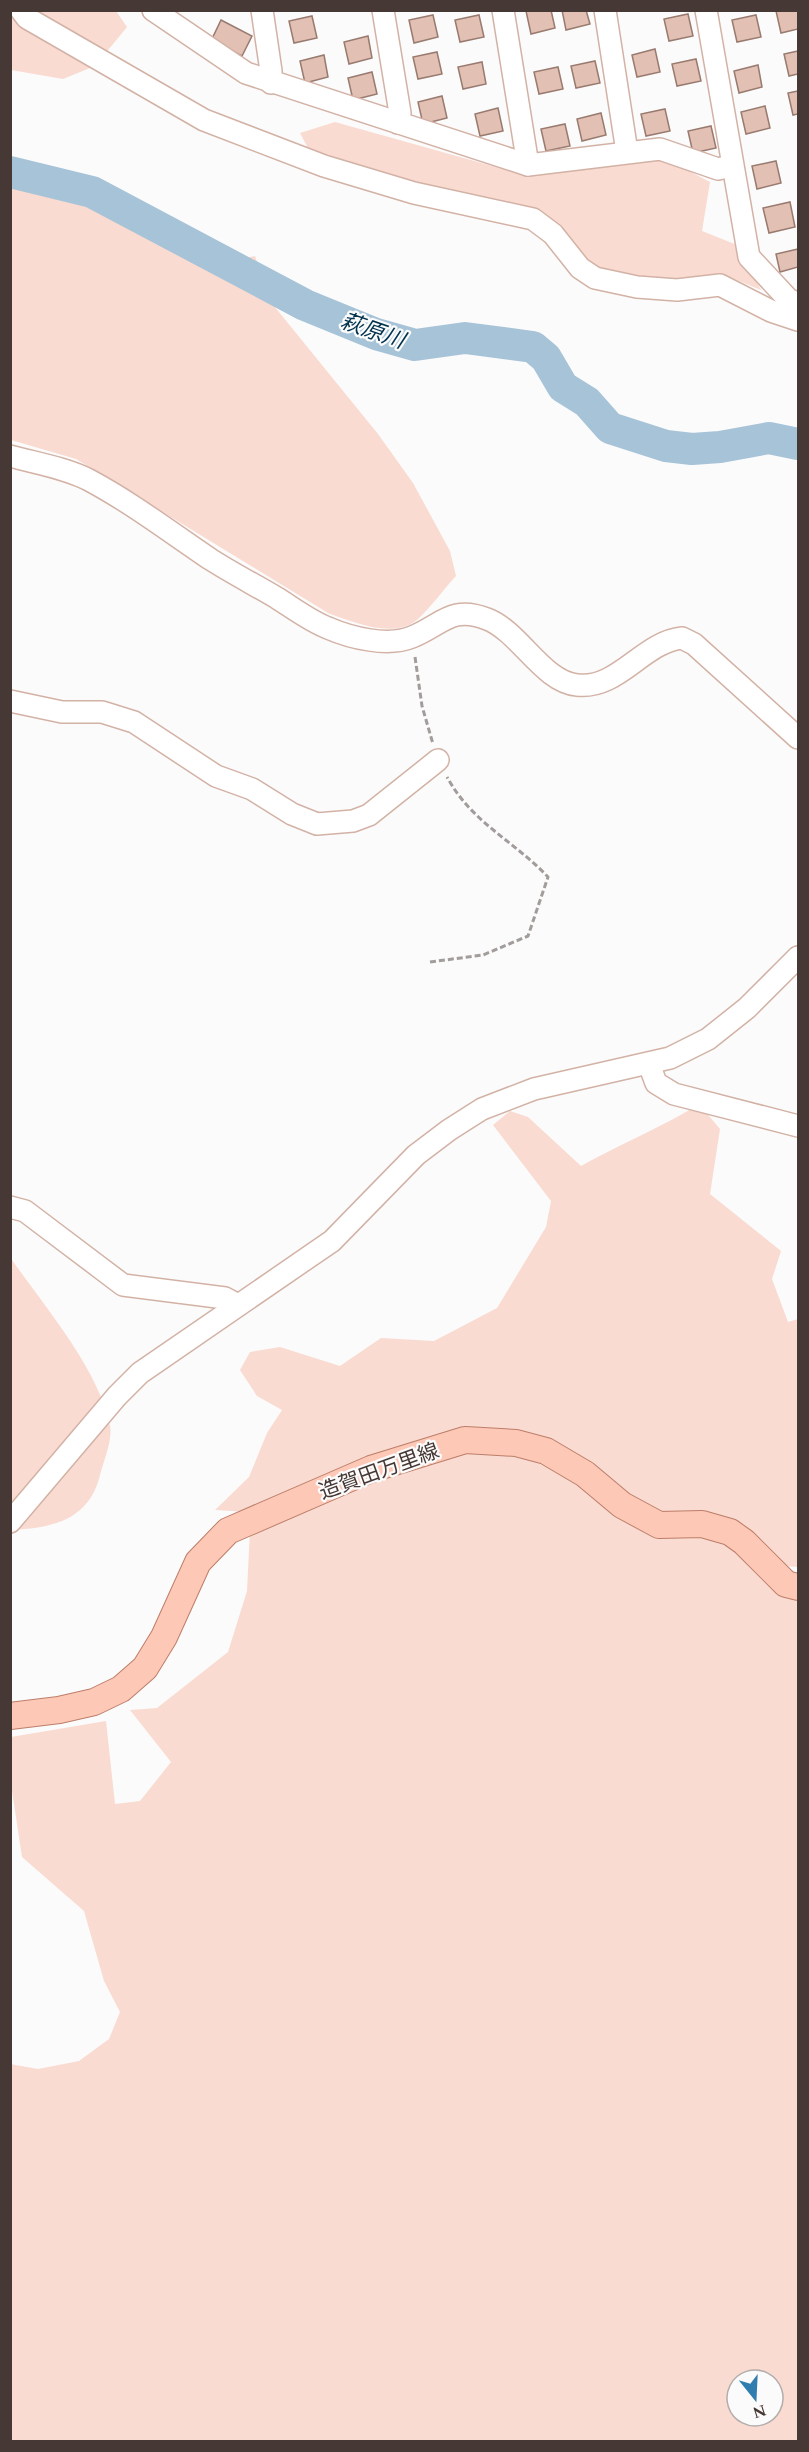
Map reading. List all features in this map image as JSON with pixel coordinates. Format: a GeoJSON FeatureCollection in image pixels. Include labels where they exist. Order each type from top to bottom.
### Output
{"type":"FeatureCollection","features":[{"type":"Feature","properties":{"kind":"main road","name":"造賀田万里線"},"geometry":{"type":"LineString","coordinates":[[10,1716],[59,1710],[94,1701],[121,1689],[146,1668],[164,1636],[198,1562],[228,1531],[371,1469],[465,1440],[516,1443],[546,1451],[585,1474],[622,1504],[659,1525],[702,1524],[730,1532],[744,1542],[786,1584],[798,1587]]}},
{"type":"Feature","properties":{"kind":"street"},"geometry":{"type":"LineString","coordinates":[[21,10],[27,18],[204,120],[324,166],[414,193],[533,219],[553,234],[580,268],[595,278],[636,287],[677,290],[720,285],[771,310],[798,320]]}},
{"type":"Feature","properties":{"kind":"street"},"geometry":{"type":"LineString","coordinates":[[153,10],[246,73],[528,165],[660,149],[718,169],[731,166]]}},
{"type":"Feature","properties":{"kind":"street"},"geometry":{"type":"LineString","coordinates":[[262,10],[271,83]]}},
{"type":"Feature","properties":{"kind":"street"},"geometry":{"type":"LineString","coordinates":[[383,10],[400,113],[398,123]]}},
{"type":"Feature","properties":{"kind":"street"},"geometry":{"type":"LineString","coordinates":[[503,10],[528,165]]}},
{"type":"Feature","properties":{"kind":"street"},"geometry":{"type":"LineString","coordinates":[[605,10],[627,152]]}},
{"type":"Feature","properties":{"kind":"street"},"geometry":{"type":"LineString","coordinates":[[706,10],[731,166],[749,257],[789,300],[798,303]]}},
{"type":"Feature","properties":{"kind":"street"},"geometry":{"type":"LineString","coordinates":[[10,456],[86,478],[126,501],[212,560],[328,628],[395,642],[412,637],[453,614],[469,613],[501,626],[547,669],[576,685],[594,684],[613,676],[658,644],[682,638],[694,644],[798,738]]}},
{"type":"Feature","properties":{"kind":"street"},"geometry":{"type":"LineString","coordinates":[[10,701],[62,712],[102,712],[134,722],[216,776],[252,789],[292,814],[317,824],[353,822],[369,815],[438,760]]}},
{"type":"Feature","properties":{"kind":"street"},"geometry":{"type":"LineString","coordinates":[[10,1522],[117,1396],[140,1373],[332,1241],[416,1155],[482,1109],[534,1089],[670,1058],[708,1039],[747,1008],[798,957]]}},
{"type":"Feature","properties":{"kind":"street"},"geometry":{"type":"LineString","coordinates":[[649,1064],[656,1083],[674,1094],[798,1126]]}},
{"type":"Feature","properties":{"kind":"street"},"geometry":{"type":"LineString","coordinates":[[10,1207],[25,1210],[123,1285],[225,1298],[238,1305]]}},
{"type":"Feature","properties":{"kind":"path"},"geometry":{"type":"LineString","coordinates":[[412,637],[422,706],[438,760],[459,800],[483,822],[531,859],[548,877],[528,936],[483,955],[430,962]]}},
{"type":"Feature","properties":{"kind":"shaded area"},"geometry":{"type":"Polygon","coordinates":[[[10,11],[116,11],[127,27],[95,66],[63,79],[11,70],[10,11]]]}},
{"type":"Feature","properties":{"kind":"shaded area"},"geometry":{"type":"Polygon","coordinates":[[[335,122],[521,174],[664,158],[710,182],[702,231],[737,245],[761,290],[724,275],[682,286],[601,275],[542,217],[386,180],[310,152],[300,133],[335,122]]]}},
{"type":"Feature","properties":{"kind":"shaded area"},"geometry":{"type":"Polygon","coordinates":[[[10,172],[130,195],[212,265],[255,256],[270,301],[378,434],[413,483],[450,551],[456,576],[418,619],[408,625],[386,629],[361,624],[328,613],[76,459],[11,440],[10,172]]]}},
{"type":"Feature","properties":{"kind":"shaded area"},"geometry":{"type":"Polygon","coordinates":[[[699,1104],[720,1129],[710,1194],[781,1251],[772,1279],[788,1322],[798,1319],[798,1567],[784,1566],[658,1516],[581,1458],[504,1431],[249,1512],[215,1510],[249,1477],[267,1433],[282,1410],[257,1396],[240,1370],[250,1352],[280,1347],[340,1366],[381,1338],[434,1341],[497,1308],[546,1227],[551,1201],[493,1125],[510,1111],[528,1117],[581,1166],[699,1104]]]}},
{"type":"Feature","properties":{"kind":"shaded area"},"geometry":{"type":"Polygon","coordinates":[[[10,1257],[82,1360],[104,1404],[111,1432],[95,1490],[78,1512],[54,1524],[11,1530],[10,1257]]]}},
{"type":"Feature","properties":{"kind":"shaded area"},"geometry":{"type":"Polygon","coordinates":[[[467,1448],[514,1451],[714,1533],[798,1594],[798,2441],[11,2441],[10,2064],[38,2069],[79,2061],[109,2039],[120,2012],[104,1981],[84,1911],[22,1857],[11,1784],[11,1737],[106,1721],[115,1804],[140,1801],[171,1762],[130,1710],[157,1708],[228,1652],[247,1591],[250,1530],[374,1477],[467,1448]]]}},
{"type":"Feature","properties":{"kind":"building"},"geometry":{"type":"Polygon","coordinates":[[[551,10],[555,28],[531,34],[526,11],[551,10]]]}},
{"type":"Feature","properties":{"kind":"building"},"geometry":{"type":"Polygon","coordinates":[[[562,10],[586,10],[590,24],[566,30],[562,10]]]}},
{"type":"Feature","properties":{"kind":"building"},"geometry":{"type":"Polygon","coordinates":[[[798,10],[798,29],[781,33],[776,11],[798,10]]]}},
{"type":"Feature","properties":{"kind":"building"},"geometry":{"type":"Polygon","coordinates":[[[688,14],[693,36],[669,41],[664,19],[688,14]]]}},
{"type":"Feature","properties":{"kind":"building"},"geometry":{"type":"Polygon","coordinates":[[[433,15],[438,37],[414,43],[409,20],[433,15]]]}},
{"type":"Feature","properties":{"kind":"building"},"geometry":{"type":"Polygon","coordinates":[[[479,15],[484,37],[460,42],[455,20],[479,15]]]}},
{"type":"Feature","properties":{"kind":"building"},"geometry":{"type":"Polygon","coordinates":[[[756,15],[761,37],[737,42],[732,20],[756,15]]]}},
{"type":"Feature","properties":{"kind":"building"},"geometry":{"type":"Polygon","coordinates":[[[312,16],[317,38],[294,43],[289,21],[312,16]]]}},
{"type":"Feature","properties":{"kind":"building"},"geometry":{"type":"Polygon","coordinates":[[[221,20],[252,36],[242,56],[211,41],[221,20]]]}},
{"type":"Feature","properties":{"kind":"building"},"geometry":{"type":"Polygon","coordinates":[[[368,36],[372,58],[349,64],[344,42],[368,36]]]}},
{"type":"Feature","properties":{"kind":"building"},"geometry":{"type":"Polygon","coordinates":[[[655,49],[660,72],[637,77],[632,55],[655,49]]]}},
{"type":"Feature","properties":{"kind":"building"},"geometry":{"type":"Polygon","coordinates":[[[798,51],[798,74],[789,76],[784,54],[798,51]]]}},
{"type":"Feature","properties":{"kind":"building"},"geometry":{"type":"Polygon","coordinates":[[[437,52],[442,74],[418,79],[413,57],[437,52]]]}},
{"type":"Feature","properties":{"kind":"building"},"geometry":{"type":"Polygon","coordinates":[[[324,55],[328,77],[305,83],[300,61],[324,55]]]}},
{"type":"Feature","properties":{"kind":"building"},"geometry":{"type":"Polygon","coordinates":[[[696,59],[701,81],[677,86],[672,64],[696,59]]]}},
{"type":"Feature","properties":{"kind":"building"},"geometry":{"type":"Polygon","coordinates":[[[595,61],[600,83],[576,88],[571,66],[595,61]]]}},
{"type":"Feature","properties":{"kind":"building"},"geometry":{"type":"Polygon","coordinates":[[[482,62],[486,84],[463,89],[458,67],[482,62]]]}},
{"type":"Feature","properties":{"kind":"building"},"geometry":{"type":"Polygon","coordinates":[[[758,65],[762,87],[739,93],[734,71],[758,65]]]}},
{"type":"Feature","properties":{"kind":"building"},"geometry":{"type":"Polygon","coordinates":[[[558,67],[563,89],[539,94],[534,72],[558,67]]]}},
{"type":"Feature","properties":{"kind":"building"},"geometry":{"type":"Polygon","coordinates":[[[372,72],[377,94],[353,100],[348,78],[372,72]]]}},
{"type":"Feature","properties":{"kind":"building"},"geometry":{"type":"Polygon","coordinates":[[[798,91],[798,114],[793,115],[788,93],[798,91]]]}},
{"type":"Feature","properties":{"kind":"building"},"geometry":{"type":"Polygon","coordinates":[[[442,96],[447,118],[423,124],[418,102],[442,96]]]}},
{"type":"Feature","properties":{"kind":"building"},"geometry":{"type":"Polygon","coordinates":[[[765,106],[770,128],[746,134],[741,112],[765,106]]]}},
{"type":"Feature","properties":{"kind":"building"},"geometry":{"type":"Polygon","coordinates":[[[498,108],[503,131],[480,136],[475,114],[498,108]]]}},
{"type":"Feature","properties":{"kind":"building"},"geometry":{"type":"Polygon","coordinates":[[[665,109],[670,131],[646,136],[641,114],[665,109]]]}},
{"type":"Feature","properties":{"kind":"building"},"geometry":{"type":"Polygon","coordinates":[[[601,113],[606,135],[582,141],[577,119],[601,113]]]}},
{"type":"Feature","properties":{"kind":"building"},"geometry":{"type":"Polygon","coordinates":[[[565,124],[570,146],[546,151],[541,129],[565,124]]]}},
{"type":"Feature","properties":{"kind":"building"},"geometry":{"type":"Polygon","coordinates":[[[711,126],[716,148],[693,153],[688,131],[711,126]]]}},
{"type":"Feature","properties":{"kind":"building"},"geometry":{"type":"Polygon","coordinates":[[[776,161],[781,183],[757,189],[752,166],[776,161]]]}},
{"type":"Feature","properties":{"kind":"building"},"geometry":{"type":"Polygon","coordinates":[[[790,202],[795,227],[769,233],[763,208],[790,202]]]}},
{"type":"Feature","properties":{"kind":"building"},"geometry":{"type":"Polygon","coordinates":[[[798,249],[798,267],[780,272],[776,254],[798,249]]]}},
{"type":"Feature","properties":{"kind":"waterway","name":"萩原川"},"geometry":{"type":"LineString","coordinates":[[10,172],[92,192],[305,305],[376,334],[415,345],[465,338],[533,347],[546,358],[563,387],[587,402],[610,428],[666,446],[692,449],[720,447],[769,438],[798,444]]}}]}
